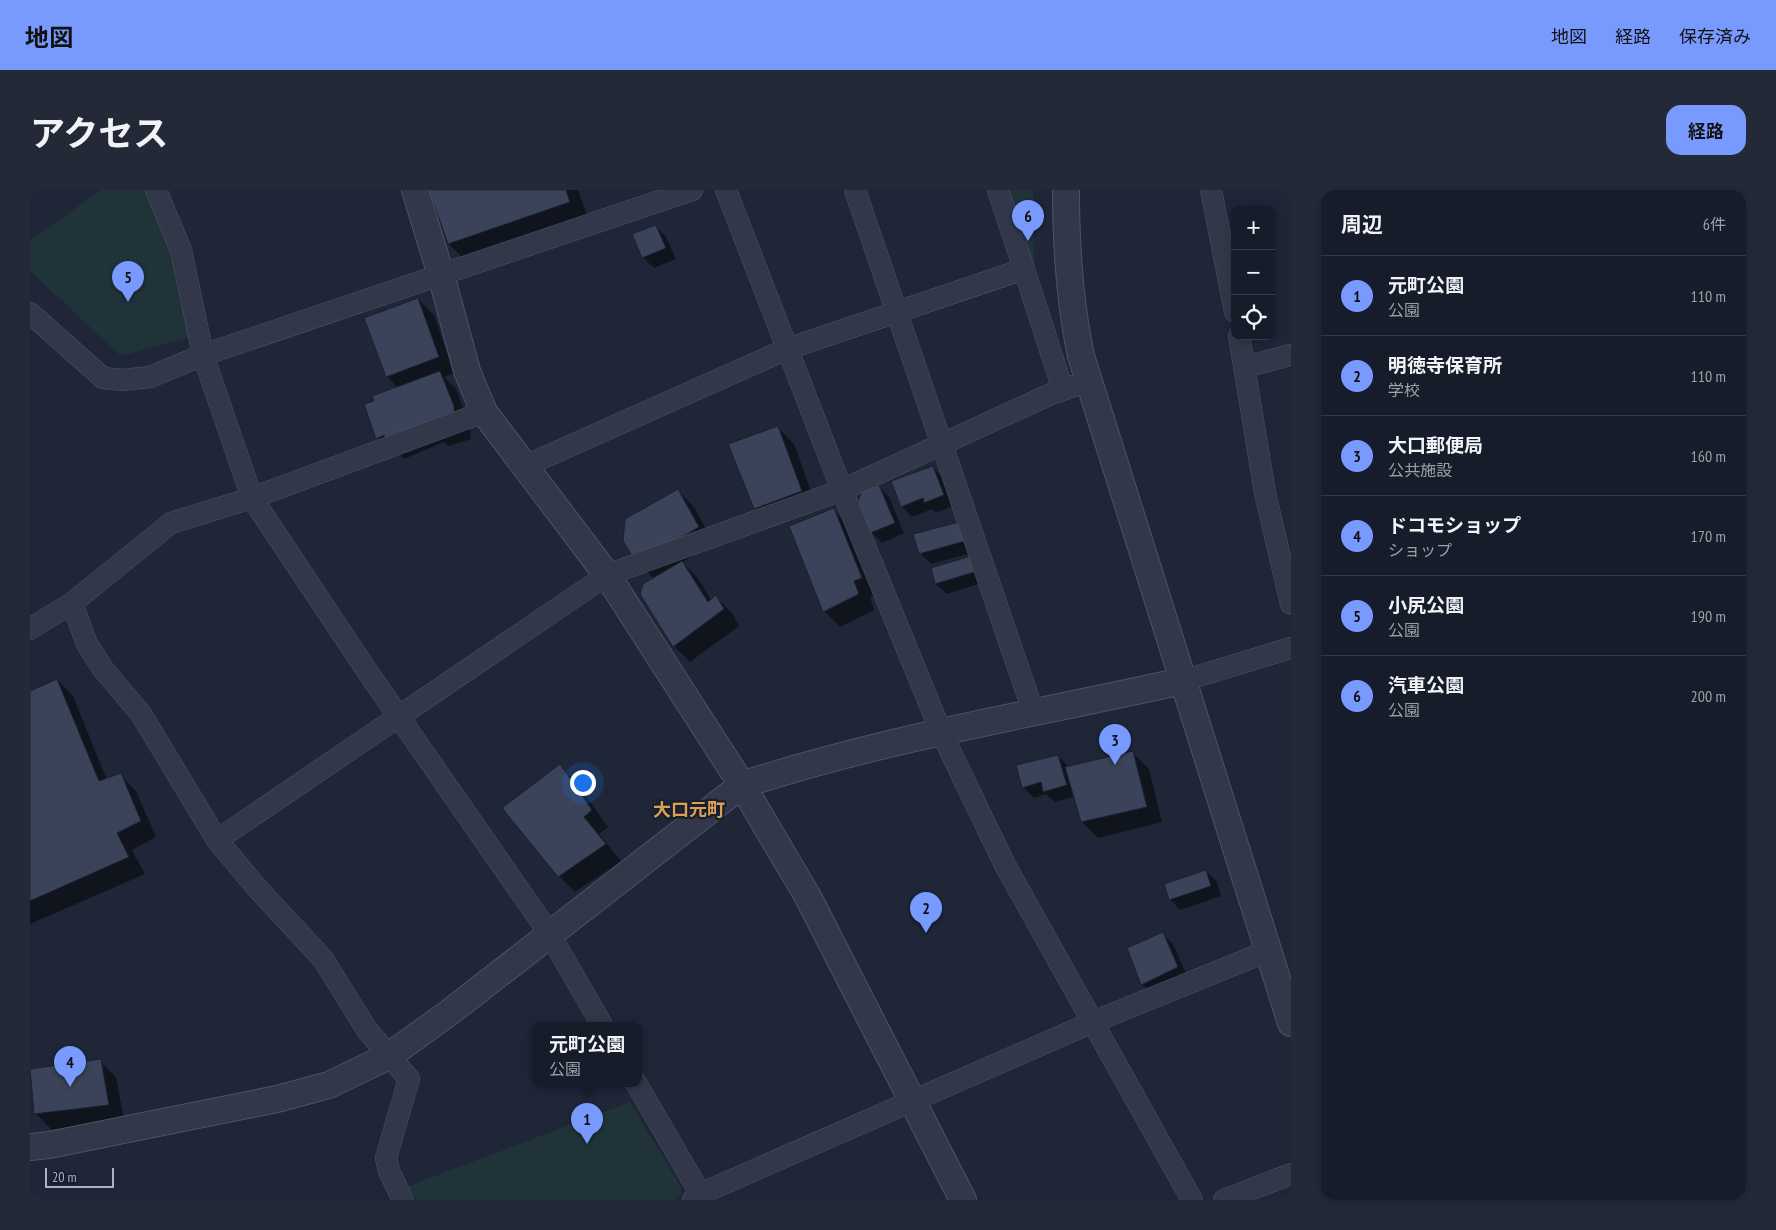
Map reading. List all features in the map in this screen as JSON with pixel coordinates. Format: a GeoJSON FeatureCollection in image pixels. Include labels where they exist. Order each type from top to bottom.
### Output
{"type":"FeatureCollection","features":[{"type":"Feature","properties":{"kind":"street"},"geometry":{"type":"LineString","coordinates":[[156,190],[181,250],[202,355],[252,498],[399,716],[549,933],[600,1022]]}},
{"type":"Feature","properties":{"kind":"street"},"geometry":{"type":"LineString","coordinates":[[415,190],[442,275],[467,372],[484,412],[607,575],[742,785],[808,897],[914,1100],[963,1200]]}},
{"type":"Feature","properties":{"kind":"street"},"geometry":{"type":"LineString","coordinates":[[30,313],[103,378],[122,380],[150,377],[202,355],[692,190]]}},
{"type":"Feature","properties":{"kind":"street"},"geometry":{"type":"LineString","coordinates":[[726,190],[842,490],[941,732],[1005,865],[1192,1200]]}},
{"type":"Feature","properties":{"kind":"street"},"geometry":{"type":"LineString","coordinates":[[854,190],[1034,714]]}},
{"type":"Feature","properties":{"kind":"street"},"geometry":{"type":"LineString","coordinates":[[998,190],[1063,390]]}},
{"type":"Feature","properties":{"kind":"street"},"geometry":{"type":"LineString","coordinates":[[1066,190],[1066,246],[1072,314],[1088,381],[1291,1023]]}},
{"type":"Feature","properties":{"kind":"street"},"geometry":{"type":"LineString","coordinates":[[1211,190],[1232,295]]}},
{"type":"Feature","properties":{"kind":"street"},"geometry":{"type":"LineString","coordinates":[[524,466],[787,349],[1024,269]]}},
{"type":"Feature","properties":{"kind":"street"},"geometry":{"type":"LineString","coordinates":[[1240,340],[1265,493],[1291,604]]}},
{"type":"Feature","properties":{"kind":"street"},"geometry":{"type":"LineString","coordinates":[[1244,367],[1291,355]]}},
{"type":"Feature","properties":{"kind":"street"},"geometry":{"type":"LineString","coordinates":[[217,840],[607,575],[842,490],[1063,390],[1088,381]]}},
{"type":"Feature","properties":{"kind":"street"},"geometry":{"type":"LineString","coordinates":[[30,629],[72,603],[171,523],[252,498],[484,412]]}},
{"type":"Feature","properties":{"kind":"street"},"geometry":{"type":"LineString","coordinates":[[72,603],[88,644],[103,669],[141,714],[217,840],[256,888],[323,959],[367,1030],[409,1079],[386,1158],[389,1171],[403,1200]]}},
{"type":"Feature","properties":{"kind":"street"},"geometry":{"type":"LineString","coordinates":[[30,1146],[49,1145],[277,1099],[329,1085],[389,1056],[450,1012],[549,933],[742,785],[784,771],[941,732],[1034,714],[1182,681],[1291,648]]}},
{"type":"Feature","properties":{"kind":"street"},"geometry":{"type":"LineString","coordinates":[[638,1087],[699,1198],[914,1100],[1092,1022],[1268,951]]}},
{"type":"Feature","properties":{"kind":"street"},"geometry":{"type":"LineString","coordinates":[[1224,1200],[1291,1174]]}},
{"type":"Feature","properties":{"kind":"shaded area"},"geometry":{"type":"Polygon","coordinates":[[[101,190],[152,190],[204,333],[121,356],[30,271],[30,241],[101,190]]]}},
{"type":"Feature","properties":{"kind":"shaded area"},"geometry":{"type":"Polygon","coordinates":[[[1008,190],[1033,190],[1034,276],[1008,190]]]}},
{"type":"Feature","properties":{"kind":"shaded area"},"geometry":{"type":"Polygon","coordinates":[[[630,1102],[681,1187],[681,1195],[675,1200],[416,1200],[409,1186],[630,1102]]]}},
{"type":"Feature","properties":{"kind":"building"},"geometry":{"type":"Polygon","coordinates":[[[429,190],[566,190],[570,202],[448,244],[429,190]]]}},
{"type":"Feature","properties":{"kind":"building"},"geometry":{"type":"Polygon","coordinates":[[[656,225],[666,248],[642,258],[632,234],[656,225]]]}},
{"type":"Feature","properties":{"kind":"building"},"geometry":{"type":"Polygon","coordinates":[[[418,298],[439,357],[386,377],[364,318],[418,298]]]}},
{"type":"Feature","properties":{"kind":"building"},"geometry":{"type":"Polygon","coordinates":[[[440,371],[454,406],[455,423],[387,443],[384,435],[376,439],[364,404],[374,401],[372,396],[440,371]]]}},
{"type":"Feature","properties":{"kind":"building"},"geometry":{"type":"Polygon","coordinates":[[[778,426],[802,491],[754,509],[728,444],[778,426]]]}},
{"type":"Feature","properties":{"kind":"building"},"geometry":{"type":"Polygon","coordinates":[[[933,466],[944,495],[924,503],[923,498],[901,507],[891,481],[933,466]]]}},
{"type":"Feature","properties":{"kind":"building"},"geometry":{"type":"Polygon","coordinates":[[[879,485],[895,523],[870,533],[857,503],[862,491],[879,485]]]}},
{"type":"Feature","properties":{"kind":"building"},"geometry":{"type":"Polygon","coordinates":[[[678,489],[699,527],[636,563],[623,541],[625,519],[678,489]]]}},
{"type":"Feature","properties":{"kind":"building"},"geometry":{"type":"Polygon","coordinates":[[[834,508],[862,578],[854,581],[859,594],[823,612],[789,526],[834,508]]]}},
{"type":"Feature","properties":{"kind":"building"},"geometry":{"type":"Polygon","coordinates":[[[959,522],[965,541],[919,554],[913,534],[959,522]]]}},
{"type":"Feature","properties":{"kind":"building"},"geometry":{"type":"Polygon","coordinates":[[[974,555],[978,571],[935,584],[931,568],[974,555]]]}},
{"type":"Feature","properties":{"kind":"building"},"geometry":{"type":"Polygon","coordinates":[[[682,561],[708,602],[716,595],[724,609],[673,647],[640,594],[643,584],[682,561]]]}},
{"type":"Feature","properties":{"kind":"building"},"geometry":{"type":"Polygon","coordinates":[[[57,679],[99,781],[121,773],[141,821],[117,833],[129,857],[30,901],[30,691],[57,679]]]}},
{"type":"Feature","properties":{"kind":"building"},"geometry":{"type":"Polygon","coordinates":[[[1133,751],[1147,807],[1081,822],[1065,767],[1133,751]]]}},
{"type":"Feature","properties":{"kind":"building"},"geometry":{"type":"Polygon","coordinates":[[[1058,755],[1067,785],[1043,792],[1041,782],[1022,788],[1016,765],[1058,755]]]}},
{"type":"Feature","properties":{"kind":"building"},"geometry":{"type":"Polygon","coordinates":[[[560,764],[592,810],[584,817],[606,844],[558,877],[502,808],[560,764]]]}},
{"type":"Feature","properties":{"kind":"building"},"geometry":{"type":"Polygon","coordinates":[[[1206,870],[1211,886],[1169,900],[1164,884],[1206,870]]]}},
{"type":"Feature","properties":{"kind":"building"},"geometry":{"type":"Polygon","coordinates":[[[1163,932],[1178,967],[1141,985],[1127,948],[1163,932]]]}},
{"type":"Feature","properties":{"kind":"building"},"geometry":{"type":"Polygon","coordinates":[[[101,1059],[109,1105],[34,1114],[30,1069],[101,1059]]]}},
{"type":"Feature","properties":{"kind":"place","name":"汽車公園"},"geometry":{"type":"Point","coordinates":[1028,241]}},
{"type":"Feature","properties":{"kind":"place","name":"小尻公園"},"geometry":{"type":"Point","coordinates":[128,302]}},
{"type":"Feature","properties":{"kind":"place","name":"大口郵便局"},"geometry":{"type":"Point","coordinates":[1115,765]}},
{"type":"Feature","properties":{"kind":"place","name":"明徳寺保育所"},"geometry":{"type":"Point","coordinates":[926,933]}},
{"type":"Feature","properties":{"kind":"place","name":"ドコモショップ"},"geometry":{"type":"Point","coordinates":[70,1087]}},
{"type":"Feature","properties":{"kind":"place","name":"元町公園"},"geometry":{"type":"Point","coordinates":[587,1144]}},
{"type":"Feature","properties":{"kind":"district","name":"大口元町"},"geometry":{"type":"Point","coordinates":[689,809]}}]}
